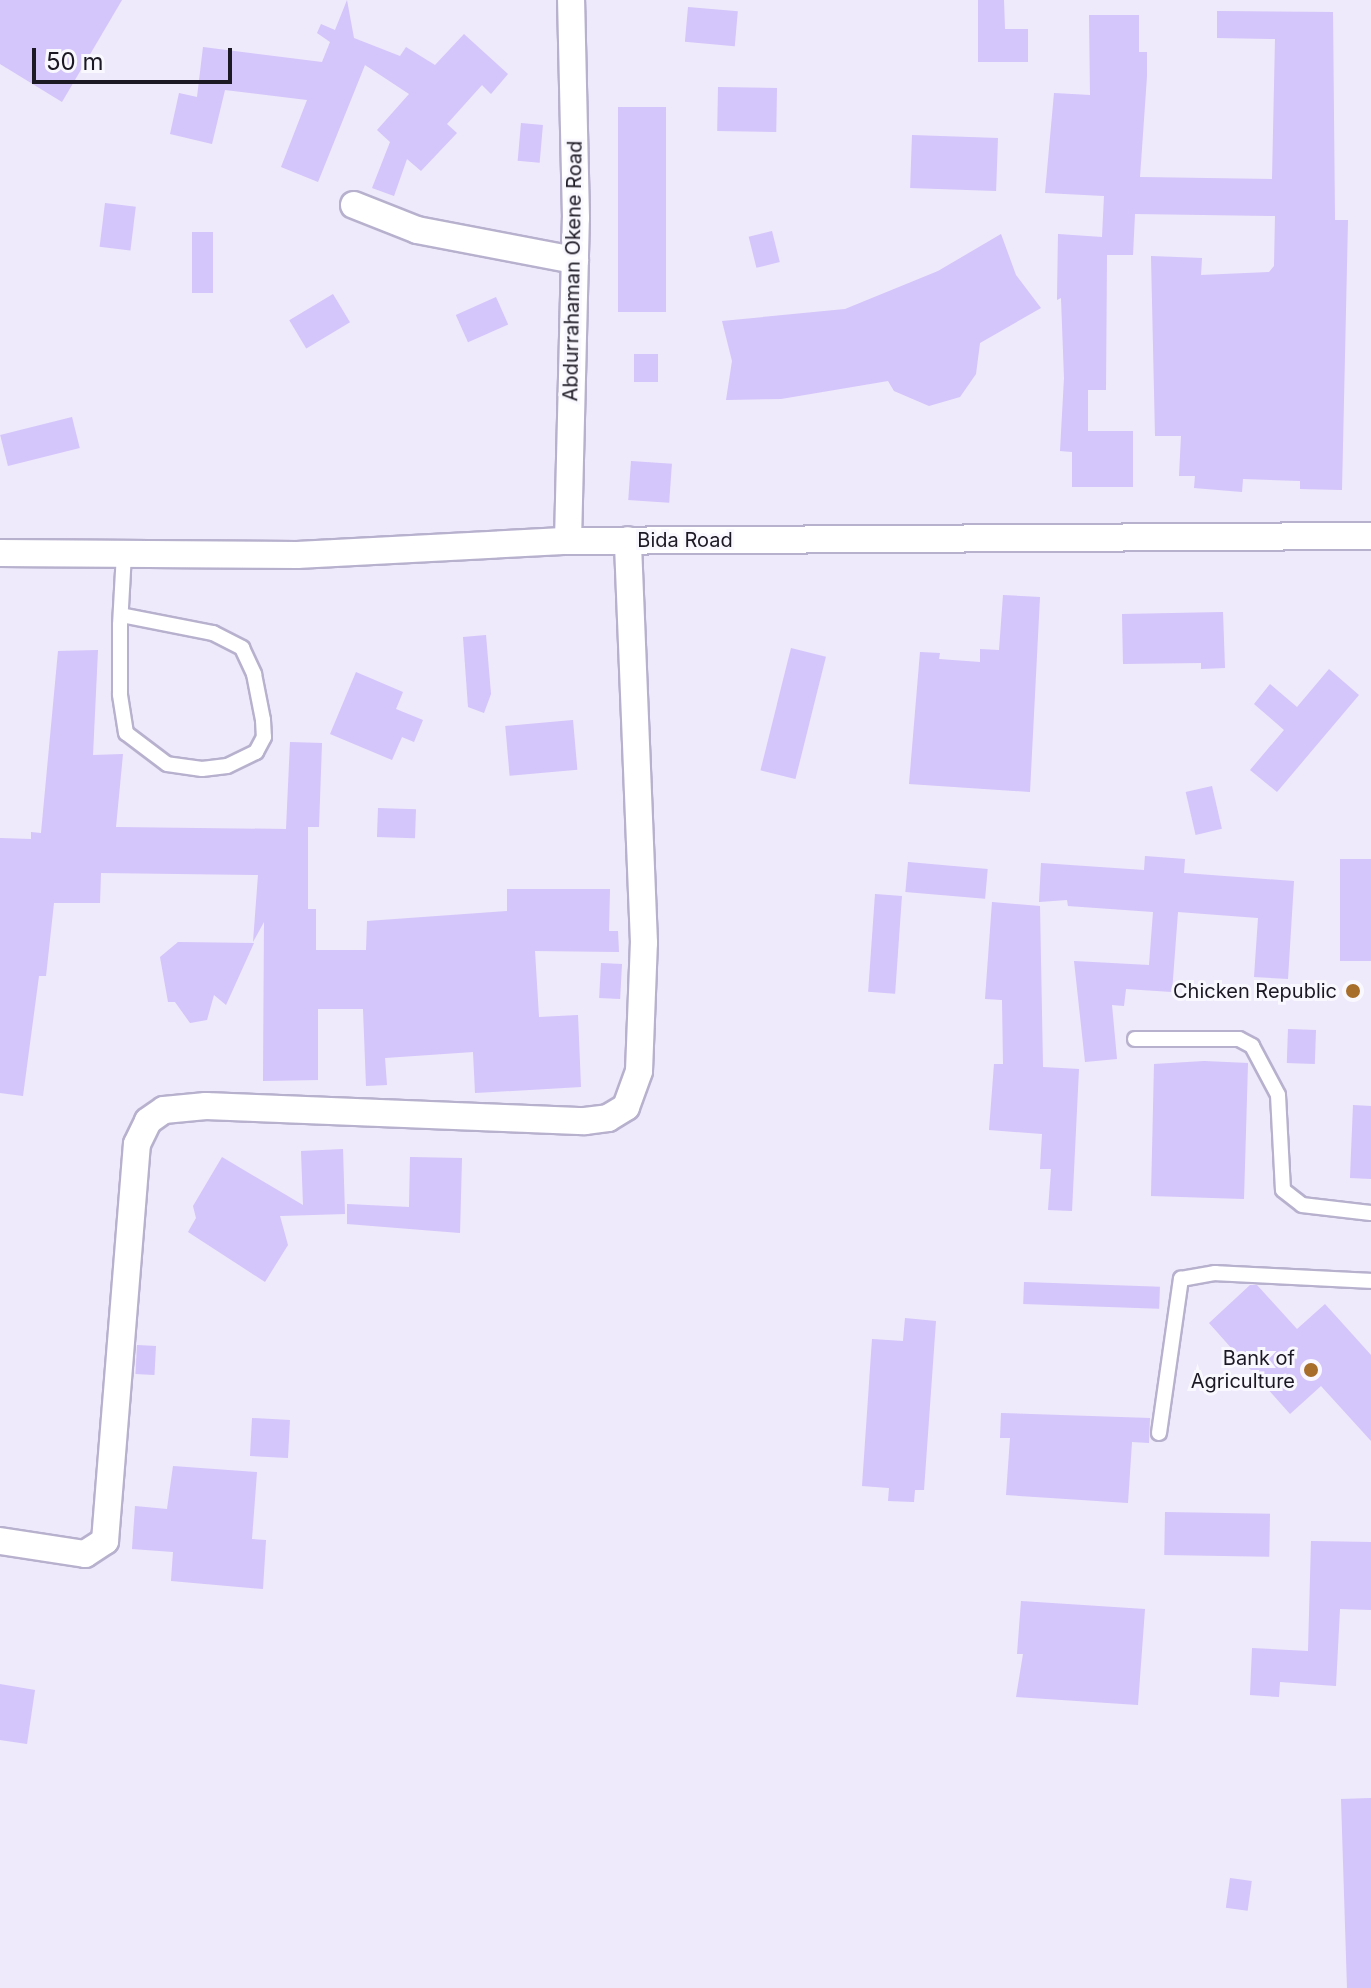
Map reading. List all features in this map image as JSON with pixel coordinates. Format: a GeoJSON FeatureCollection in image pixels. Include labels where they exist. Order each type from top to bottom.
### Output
{"type":"FeatureCollection","features":[{"type":"Feature","properties":{"kind":"street","name":"Abdurrahaman Okene Road"},"geometry":{"type":"LineString","coordinates":[[568,541],[575,260],[571,0]]}},
{"type":"Feature","properties":{"kind":"street"},"geometry":{"type":"LineString","coordinates":[[354,205],[417,230],[575,260]]}},
{"type":"Feature","properties":{"kind":"street","name":"Bida Road"},"geometry":{"type":"LineString","coordinates":[[0,553],[297,555],[568,541],[1371,536]]}},
{"type":"Feature","properties":{"kind":"street"},"geometry":{"type":"LineString","coordinates":[[0,1541],[85,1554],[105,1541],[137,1144],[148,1121],[164,1110],[206,1106],[585,1121],[608,1118],[626,1107],[639,1071],[644,943],[628,540]]}},
{"type":"Feature","properties":{"kind":"lane"},"geometry":{"type":"LineString","coordinates":[[121,615],[213,633],[242,648],[254,674],[263,720],[264,737],[256,752],[227,766],[202,769],[167,764],[126,733],[120,694],[121,615],[124,554]]}},
{"type":"Feature","properties":{"kind":"lane"},"geometry":{"type":"LineString","coordinates":[[1135,1039],[1239,1039],[1252,1046],[1278,1095],[1283,1190],[1302,1205],[1371,1213]]}},
{"type":"Feature","properties":{"kind":"lane"},"geometry":{"type":"LineString","coordinates":[[1159,1433],[1181,1279],[1215,1273],[1371,1281]]}},
{"type":"Feature","properties":{"kind":"building"},"geometry":{"type":"Polygon","coordinates":[[[0,0],[122,0],[62,102],[0,64],[0,0]]]}},
{"type":"Feature","properties":{"kind":"building"},"geometry":{"type":"Polygon","coordinates":[[[347,0],[354,38],[400,56],[406,47],[435,65],[464,34],[508,74],[491,94],[482,85],[447,124],[457,133],[421,171],[407,159],[394,196],[372,188],[390,142],[377,130],[409,94],[365,65],[318,182],[281,167],[307,100],[225,90],[212,144],[170,134],[179,93],[197,97],[203,47],[322,62],[330,42],[317,33],[321,24],[335,30],[347,0]]]}},
{"type":"Feature","properties":{"kind":"building"},"geometry":{"type":"Polygon","coordinates":[[[978,0],[1004,0],[1005,29],[1028,29],[1028,62],[978,62],[978,0]]]}},
{"type":"Feature","properties":{"kind":"building"},"geometry":{"type":"Polygon","coordinates":[[[688,7],[738,11],[735,46],[685,42],[688,7]]]}},
{"type":"Feature","properties":{"kind":"building"},"geometry":{"type":"Polygon","coordinates":[[[1217,11],[1333,12],[1335,220],[1348,220],[1342,490],[1300,489],[1300,481],[1243,479],[1242,492],[1194,488],[1195,476],[1179,476],[1181,436],[1155,436],[1151,256],[1202,258],[1201,275],[1269,272],[1274,266],[1275,216],[1135,214],[1133,255],[1107,255],[1106,390],[1088,390],[1088,431],[1133,431],[1133,487],[1072,487],[1072,452],[1060,451],[1064,378],[1061,298],[1057,300],[1058,234],[1102,237],[1104,196],[1045,193],[1054,93],[1090,95],[1089,15],[1139,15],[1139,52],[1147,52],[1140,177],[1272,179],[1275,39],[1217,38],[1217,11]]]}},
{"type":"Feature","properties":{"kind":"building"},"geometry":{"type":"Polygon","coordinates":[[[718,87],[777,88],[776,132],[717,131],[718,87]]]}},
{"type":"Feature","properties":{"kind":"building"},"geometry":{"type":"Polygon","coordinates":[[[618,107],[666,107],[666,312],[618,312],[618,107]]]}},
{"type":"Feature","properties":{"kind":"building"},"geometry":{"type":"Polygon","coordinates":[[[521,123],[543,125],[540,163],[518,161],[521,123]]]}},
{"type":"Feature","properties":{"kind":"building"},"geometry":{"type":"Polygon","coordinates":[[[912,135],[998,138],[996,191],[910,188],[912,135]]]}},
{"type":"Feature","properties":{"kind":"building"},"geometry":{"type":"Polygon","coordinates":[[[105,203],[136,207],[130,250],[100,247],[105,203]]]}},
{"type":"Feature","properties":{"kind":"building"},"geometry":{"type":"Polygon","coordinates":[[[772,231],[780,262],[756,268],[749,237],[772,231]]]}},
{"type":"Feature","properties":{"kind":"building"},"geometry":{"type":"Polygon","coordinates":[[[192,232],[213,232],[213,293],[192,293],[192,232]]]}},
{"type":"Feature","properties":{"kind":"building"},"geometry":{"type":"Polygon","coordinates":[[[1001,234],[1016,275],[1041,308],[980,343],[976,374],[960,397],[929,406],[894,391],[888,381],[781,399],[726,400],[732,361],[722,321],[845,309],[938,271],[1001,234]]]}},
{"type":"Feature","properties":{"kind":"building"},"geometry":{"type":"Polygon","coordinates":[[[333,294],[350,322],[306,349],[289,320],[333,294]]]}},
{"type":"Feature","properties":{"kind":"building"},"geometry":{"type":"Polygon","coordinates":[[[496,297],[508,324],[468,342],[456,315],[496,297]]]}},
{"type":"Feature","properties":{"kind":"building"},"geometry":{"type":"Polygon","coordinates":[[[634,354],[658,354],[658,382],[634,382],[634,354]]]}},
{"type":"Feature","properties":{"kind":"building"},"geometry":{"type":"Polygon","coordinates":[[[72,417],[80,448],[8,466],[0,435],[72,417]]]}},
{"type":"Feature","properties":{"kind":"building"},"geometry":{"type":"Polygon","coordinates":[[[631,461],[672,464],[669,503],[628,500],[631,461]]]}},
{"type":"Feature","properties":{"kind":"building"},"geometry":{"type":"Polygon","coordinates":[[[1003,595],[1040,597],[1030,792],[909,784],[920,652],[940,653],[939,659],[980,662],[980,649],[999,650],[1003,595]]]}},
{"type":"Feature","properties":{"kind":"building"},"geometry":{"type":"Polygon","coordinates":[[[1223,612],[1225,668],[1201,669],[1201,663],[1123,664],[1122,614],[1223,612]]]}},
{"type":"Feature","properties":{"kind":"building"},"geometry":{"type":"Polygon","coordinates":[[[486,635],[491,694],[484,713],[468,707],[463,637],[486,635]]]}},
{"type":"Feature","properties":{"kind":"building"},"geometry":{"type":"Polygon","coordinates":[[[791,648],[826,657],[795,779],[761,770],[791,648]]]}},
{"type":"Feature","properties":{"kind":"building"},"geometry":{"type":"Polygon","coordinates":[[[98,650],[93,755],[123,754],[116,827],[286,829],[290,742],[322,743],[319,827],[308,827],[308,909],[316,909],[316,950],[366,950],[367,921],[507,911],[507,889],[610,889],[609,931],[618,931],[619,952],[535,951],[539,1017],[578,1015],[581,1087],[475,1093],[473,1052],[385,1058],[387,1085],[366,1086],[363,1009],[318,1009],[318,1080],[263,1081],[264,922],[253,942],[258,875],[101,873],[100,903],[54,903],[46,976],[39,976],[23,1096],[0,1093],[0,838],[31,839],[31,832],[41,833],[58,651],[98,650]]]}},
{"type":"Feature","properties":{"kind":"building"},"geometry":{"type":"Polygon","coordinates":[[[1329,669],[1359,695],[1277,792],[1250,770],[1284,730],[1254,704],[1270,684],[1297,707],[1329,669]]]}},
{"type":"Feature","properties":{"kind":"building"},"geometry":{"type":"Polygon","coordinates":[[[356,672],[403,692],[396,709],[423,720],[414,742],[402,737],[392,760],[330,734],[356,672]]]}},
{"type":"Feature","properties":{"kind":"building"},"geometry":{"type":"Polygon","coordinates":[[[573,720],[577,770],[510,776],[505,726],[573,720]]]}},
{"type":"Feature","properties":{"kind":"building"},"geometry":{"type":"Polygon","coordinates":[[[1212,786],[1222,829],[1196,835],[1186,792],[1212,786]]]}},
{"type":"Feature","properties":{"kind":"building"},"geometry":{"type":"Polygon","coordinates":[[[378,808],[416,809],[415,838],[377,837],[378,808]]]}},
{"type":"Feature","properties":{"kind":"building"},"geometry":{"type":"Polygon","coordinates":[[[1145,856],[1185,859],[1184,873],[1294,881],[1288,979],[1254,977],[1258,918],[1178,912],[1172,992],[1126,989],[1124,1006],[1112,1005],[1117,1059],[1085,1062],[1074,961],[1149,965],[1153,912],[1068,906],[1067,900],[1039,902],[1041,863],[1144,870],[1145,856]]]}},
{"type":"Feature","properties":{"kind":"building"},"geometry":{"type":"Polygon","coordinates":[[[1340,859],[1371,859],[1371,961],[1340,961],[1340,859]]]}},
{"type":"Feature","properties":{"kind":"building"},"geometry":{"type":"Polygon","coordinates":[[[908,862],[988,869],[985,899],[905,892],[908,862]]]}},
{"type":"Feature","properties":{"kind":"building"},"geometry":{"type":"Polygon","coordinates":[[[875,894],[902,896],[895,994],[868,992],[875,894]]]}},
{"type":"Feature","properties":{"kind":"building"},"geometry":{"type":"Polygon","coordinates":[[[992,902],[1040,906],[1043,1067],[1079,1069],[1072,1211],[1048,1210],[1051,1169],[1040,1169],[1042,1134],[989,1130],[994,1064],[1003,1064],[1002,1000],[985,999],[992,902]]]}},
{"type":"Feature","properties":{"kind":"building"},"geometry":{"type":"Polygon","coordinates":[[[178,942],[254,943],[226,1005],[214,995],[207,1020],[190,1023],[175,1002],[168,1002],[160,957],[178,942]]]}},
{"type":"Feature","properties":{"kind":"building"},"geometry":{"type":"Polygon","coordinates":[[[601,963],[622,964],[620,999],[599,998],[601,963]]]}},
{"type":"Feature","properties":{"kind":"building"},"geometry":{"type":"Polygon","coordinates":[[[1288,1029],[1316,1030],[1315,1064],[1287,1063],[1288,1029]]]}},
{"type":"Feature","properties":{"kind":"building"},"geometry":{"type":"Polygon","coordinates":[[[1204,1061],[1248,1063],[1244,1199],[1151,1196],[1154,1064],[1204,1061]]]}},
{"type":"Feature","properties":{"kind":"building"},"geometry":{"type":"Polygon","coordinates":[[[1353,1105],[1371,1106],[1371,1179],[1350,1178],[1353,1105]]]}},
{"type":"Feature","properties":{"kind":"building"},"geometry":{"type":"Polygon","coordinates":[[[343,1149],[345,1214],[280,1216],[288,1245],[265,1282],[188,1232],[196,1218],[193,1206],[222,1157],[303,1205],[301,1151],[343,1149]]]}},
{"type":"Feature","properties":{"kind":"building"},"geometry":{"type":"Polygon","coordinates":[[[410,1157],[462,1158],[460,1233],[347,1224],[347,1204],[409,1207],[410,1157]]]}},
{"type":"Feature","properties":{"kind":"building"},"geometry":{"type":"Polygon","coordinates":[[[1024,1282],[1160,1287],[1159,1309],[1023,1304],[1024,1282]]]}},
{"type":"Feature","properties":{"kind":"building","name":"Bank of Agriculture"},"geometry":{"type":"Polygon","coordinates":[[[1250,1285],[1257,1285],[1297,1329],[1325,1304],[1371,1355],[1371,1441],[1321,1386],[1290,1414],[1209,1323],[1250,1285]]]}},
{"type":"Feature","properties":{"kind":"building"},"geometry":{"type":"Polygon","coordinates":[[[905,1318],[936,1321],[924,1490],[915,1490],[914,1502],[888,1501],[889,1488],[862,1486],[872,1339],[903,1341],[905,1318]]]}},
{"type":"Feature","properties":{"kind":"building"},"geometry":{"type":"Polygon","coordinates":[[[137,1345],[156,1346],[154,1375],[135,1374],[137,1345]]]}},
{"type":"Feature","properties":{"kind":"building"},"geometry":{"type":"Polygon","coordinates":[[[1001,1413],[1150,1418],[1149,1443],[1132,1442],[1128,1503],[1006,1495],[1010,1438],[1000,1438],[1001,1413]]]}},
{"type":"Feature","properties":{"kind":"building"},"geometry":{"type":"Polygon","coordinates":[[[252,1418],[290,1420],[288,1458],[250,1456],[252,1418]]]}},
{"type":"Feature","properties":{"kind":"building"},"geometry":{"type":"Polygon","coordinates":[[[173,1466],[257,1472],[252,1539],[266,1540],[263,1589],[171,1581],[173,1552],[132,1549],[135,1506],[167,1509],[173,1466]]]}},
{"type":"Feature","properties":{"kind":"building"},"geometry":{"type":"Polygon","coordinates":[[[1165,1512],[1270,1514],[1269,1557],[1164,1555],[1165,1512]]]}},
{"type":"Feature","properties":{"kind":"building"},"geometry":{"type":"Polygon","coordinates":[[[1311,1541],[1371,1542],[1371,1610],[1340,1609],[1336,1686],[1280,1682],[1279,1697],[1250,1695],[1252,1648],[1308,1651],[1311,1541]]]}},
{"type":"Feature","properties":{"kind":"building"},"geometry":{"type":"Polygon","coordinates":[[[1021,1601],[1145,1609],[1138,1705],[1016,1697],[1023,1654],[1017,1654],[1021,1601]]]}},
{"type":"Feature","properties":{"kind":"building"},"geometry":{"type":"Polygon","coordinates":[[[0,1684],[35,1690],[27,1744],[0,1740],[0,1684]]]}},
{"type":"Feature","properties":{"kind":"building"},"geometry":{"type":"Polygon","coordinates":[[[1371,1798],[1371,1988],[1347,1988],[1341,1799],[1371,1798]]]}},
{"type":"Feature","properties":{"kind":"building"},"geometry":{"type":"Polygon","coordinates":[[[1230,1878],[1252,1881],[1248,1911],[1226,1908],[1230,1878]]]}},
{"type":"Feature","properties":{"kind":"place","name":"Chicken Republic"},"geometry":{"type":"Point","coordinates":[1353,991]}},
{"type":"Feature","properties":{"kind":"place","name":"Bank of Agriculture"},"geometry":{"type":"Point","coordinates":[1311,1370]}}]}
